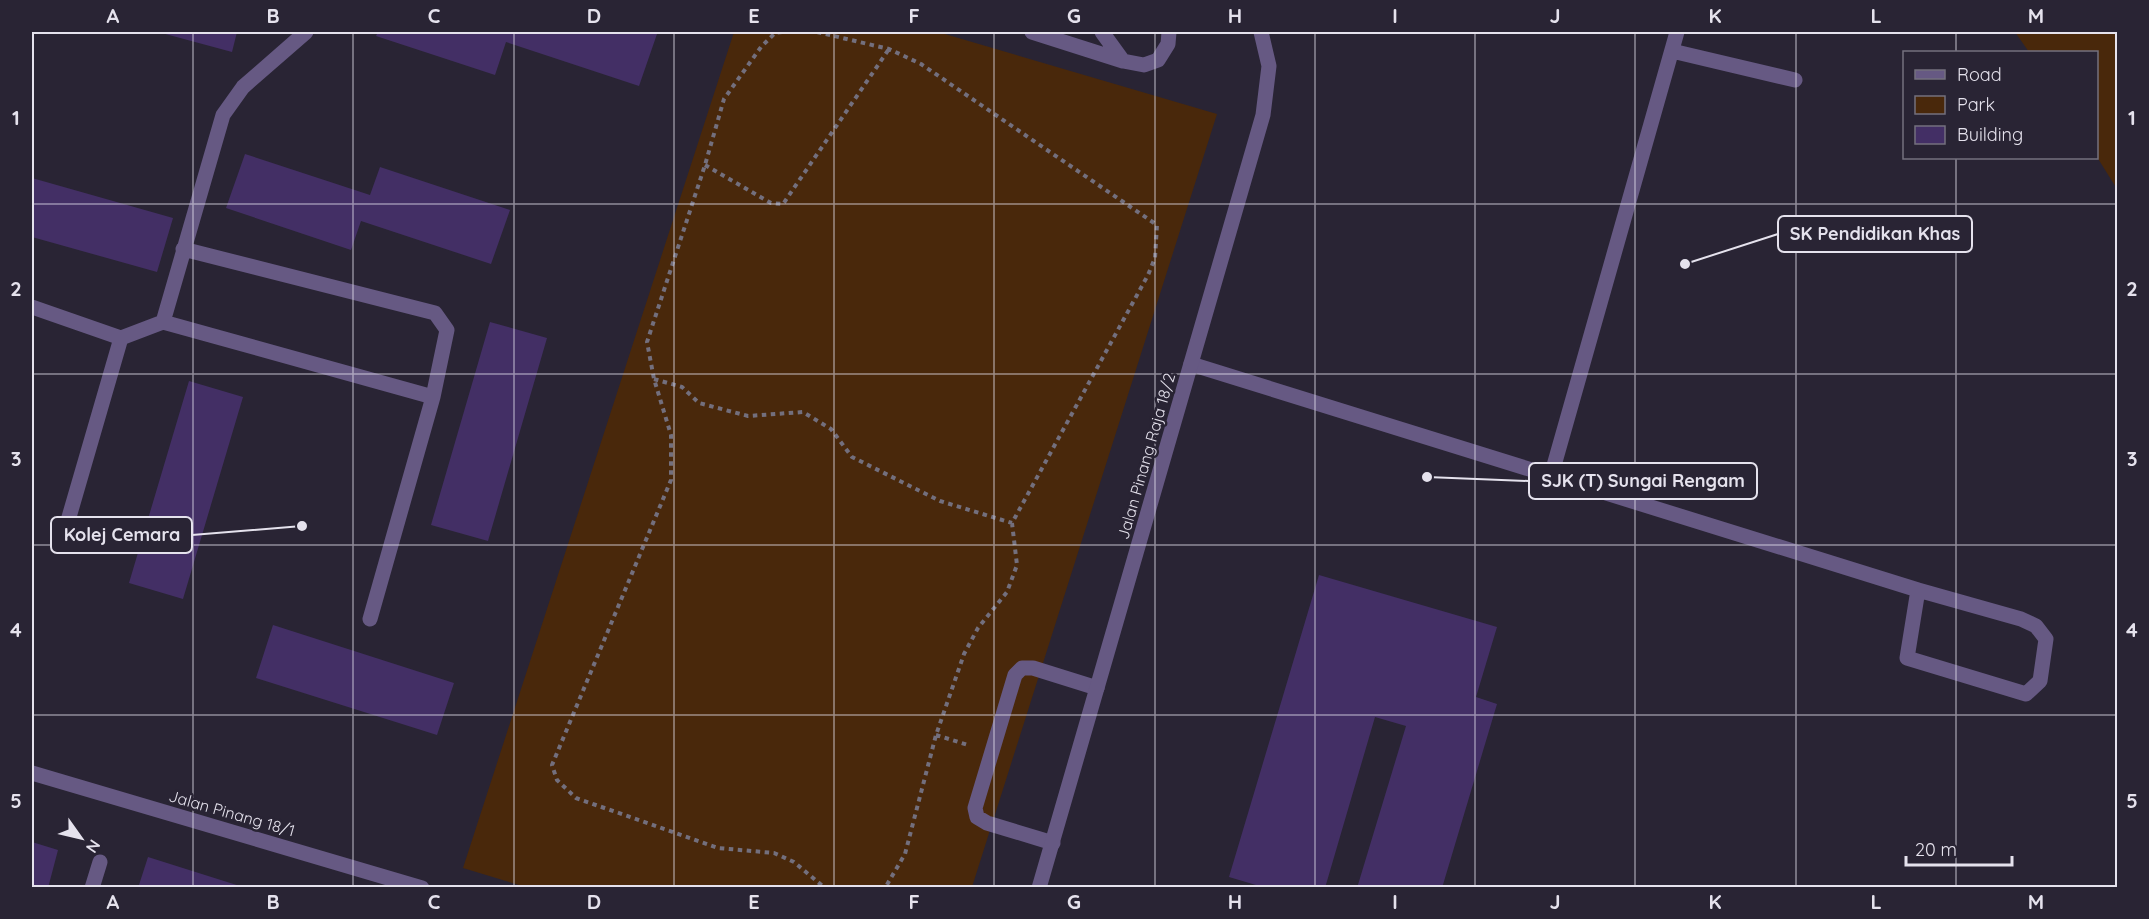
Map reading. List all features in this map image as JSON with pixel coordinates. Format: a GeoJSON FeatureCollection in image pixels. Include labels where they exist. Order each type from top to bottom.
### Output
{"type":"FeatureCollection","features":[{"type":"Feature","properties":{"kind":"street"},"geometry":{"type":"LineString","coordinates":[[163,322],[223,115],[243,87],[306,32]]}},
{"type":"Feature","properties":{"kind":"street"},"geometry":{"type":"LineString","coordinates":[[1036,33],[1058,32]]}},
{"type":"Feature","properties":{"kind":"street"},"geometry":{"type":"LineString","coordinates":[[1102,32],[1123,61]]}},
{"type":"Feature","properties":{"kind":"street"},"geometry":{"type":"LineString","coordinates":[[1036,33],[1123,61],[1144,65],[1158,60],[1168,44],[1169,32]]}},
{"type":"Feature","properties":{"kind":"street","name":"Jalan Pinang Raja 18/2"},"geometry":{"type":"LineString","coordinates":[[1039,888],[1263,115],[1269,66],[1261,32]]}},
{"type":"Feature","properties":{"kind":"street"},"geometry":{"type":"LineString","coordinates":[[1551,476],[1677,32]]}},
{"type":"Feature","properties":{"kind":"street"},"geometry":{"type":"LineString","coordinates":[[1672,51],[1795,80]]}},
{"type":"Feature","properties":{"kind":"street"},"geometry":{"type":"LineString","coordinates":[[183,249],[435,313],[447,330],[433,397],[370,619]]}},
{"type":"Feature","properties":{"kind":"street"},"geometry":{"type":"LineString","coordinates":[[32,307],[121,338],[163,322],[433,397]]}},
{"type":"Feature","properties":{"kind":"street"},"geometry":{"type":"LineString","coordinates":[[67,524],[121,338]]}},
{"type":"Feature","properties":{"kind":"street"},"geometry":{"type":"LineString","coordinates":[[1191,364],[1918,590],[2021,619],[2036,626],[2046,639],[2040,681],[2026,694],[1907,658],[1918,590]]}},
{"type":"Feature","properties":{"kind":"street"},"geometry":{"type":"LineString","coordinates":[[1053,843],[987,824],[976,817],[975,808],[1015,675],[1022,668],[1033,668],[1097,688]]}},
{"type":"Feature","properties":{"kind":"street","name":"Jalan Pinang 18/1"},"geometry":{"type":"LineString","coordinates":[[32,773],[422,888]]}},
{"type":"Feature","properties":{"kind":"street"},"geometry":{"type":"LineString","coordinates":[[92,888],[100,862]]}},
{"type":"Feature","properties":{"kind":"path"},"geometry":{"type":"LineString","coordinates":[[782,32],[775,33],[761,47],[724,99],[705,165],[646,342],[654,379],[671,435],[671,480],[552,765],[558,780],[576,798],[718,848],[774,853],[794,862],[825,888]]}},
{"type":"Feature","properties":{"kind":"path"},"geometry":{"type":"LineString","coordinates":[[817,32],[889,49],[921,64],[1157,225],[1155,258],[1148,275],[1012,523],[1017,565],[1007,592],[978,628],[964,654],[936,735],[905,854],[885,888]]}},
{"type":"Feature","properties":{"kind":"path"},"geometry":{"type":"LineString","coordinates":[[705,165],[771,203],[783,204],[889,49]]}},
{"type":"Feature","properties":{"kind":"path"},"geometry":{"type":"LineString","coordinates":[[654,379],[682,387],[699,403],[747,416],[804,412],[831,429],[852,457],[940,501],[1012,523]]}},
{"type":"Feature","properties":{"kind":"path"},"geometry":{"type":"LineString","coordinates":[[936,735],[992,752]]}},
{"type":"Feature","properties":{"kind":"green space"},"geometry":{"type":"Polygon","coordinates":[[[734,32],[938,32],[1217,114],[972,887],[529,888],[463,868],[734,32]]]}},
{"type":"Feature","properties":{"kind":"green space"},"geometry":{"type":"Polygon","coordinates":[[[2015,32],[2117,32],[2117,189],[2098,159],[2098,51],[2028,51],[2015,32]]]}},
{"type":"Feature","properties":{"kind":"building"},"geometry":{"type":"Polygon","coordinates":[[[158,32],[237,32],[232,52],[158,32]]]}},
{"type":"Feature","properties":{"kind":"building"},"geometry":{"type":"Polygon","coordinates":[[[378,32],[648,32],[657,34],[639,86],[506,42],[495,75],[376,36],[378,32]]]}},
{"type":"Feature","properties":{"kind":"building"},"geometry":{"type":"Polygon","coordinates":[[[245,154],[370,195],[380,167],[510,210],[491,264],[361,221],[351,250],[226,208],[245,154]]]}},
{"type":"Feature","properties":{"kind":"building"},"geometry":{"type":"Polygon","coordinates":[[[32,178],[173,218],[157,272],[32,237],[32,178]]]}},
{"type":"Feature","properties":{"kind":"building"},"geometry":{"type":"Polygon","coordinates":[[[490,322],[547,338],[488,541],[431,525],[490,322]]]}},
{"type":"Feature","properties":{"kind":"building"},"geometry":{"type":"Polygon","coordinates":[[[189,381],[243,397],[183,599],[129,583],[189,381]]]}},
{"type":"Feature","properties":{"kind":"building"},"geometry":{"type":"Polygon","coordinates":[[[1319,575],[1497,627],[1476,697],[1497,704],[1442,888],[1357,888],[1406,726],[1375,717],[1325,888],[1266,888],[1229,877],[1319,575]]]}},
{"type":"Feature","properties":{"kind":"building"},"geometry":{"type":"Polygon","coordinates":[[[273,625],[454,683],[437,735],[256,678],[273,625]]]}},
{"type":"Feature","properties":{"kind":"building"},"geometry":{"type":"Polygon","coordinates":[[[32,842],[58,850],[48,888],[32,888],[32,842]]]}},
{"type":"Feature","properties":{"kind":"building"},"geometry":{"type":"Polygon","coordinates":[[[148,857],[243,887],[243,888],[138,888],[148,857]]]}},
{"type":"Feature","properties":{"kind":"place","name":"SK Pendidikan Khas"},"geometry":{"type":"Point","coordinates":[1685,264]}},
{"type":"Feature","properties":{"kind":"place","name":"SJK (T) Sungai Rengam"},"geometry":{"type":"Point","coordinates":[1427,477]}},
{"type":"Feature","properties":{"kind":"place","name":"Kolej Cemara"},"geometry":{"type":"Point","coordinates":[302,526]}}]}
